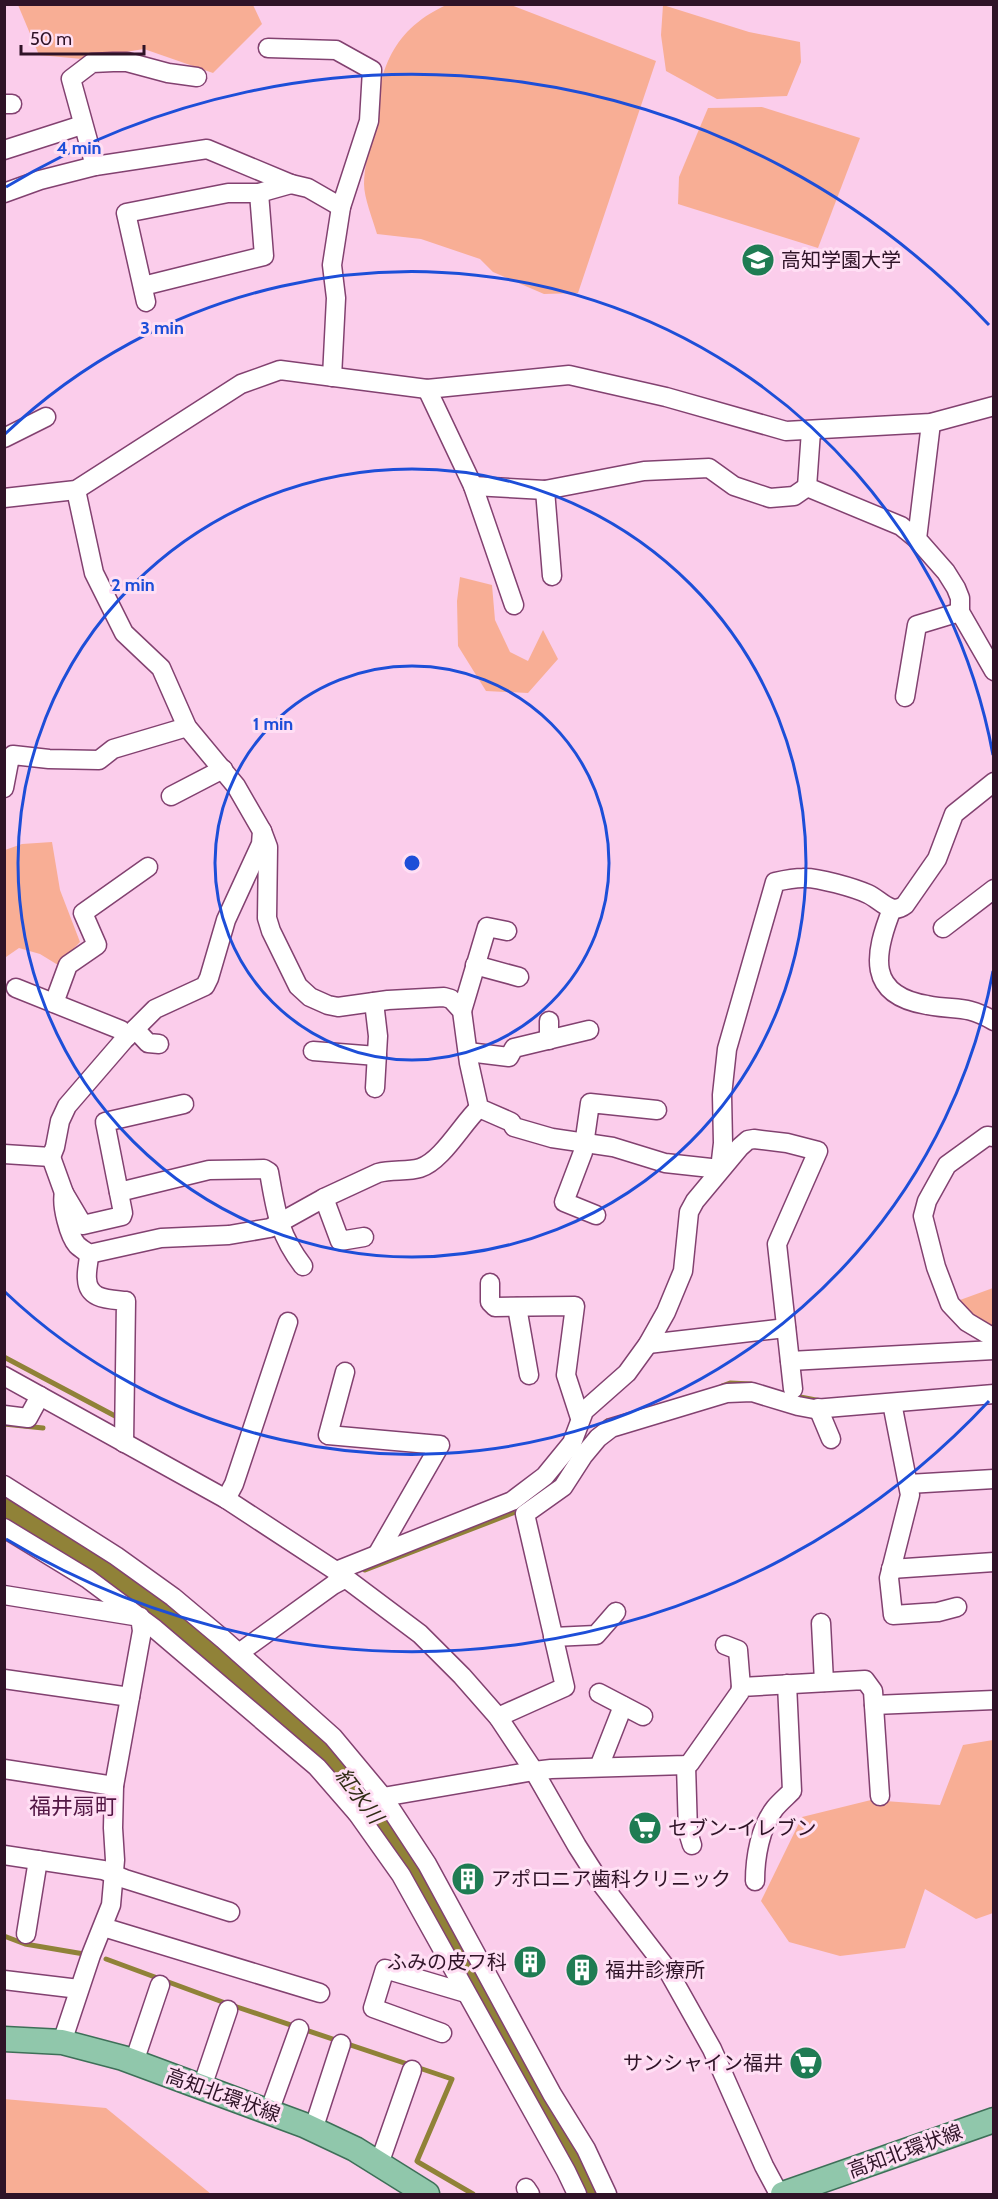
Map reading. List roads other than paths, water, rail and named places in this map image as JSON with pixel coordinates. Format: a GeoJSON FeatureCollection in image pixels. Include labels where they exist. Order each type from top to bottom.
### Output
{"type":"FeatureCollection","features":[{"type":"Feature","properties":{"kind":"main road","name":"高知北環状線"},"geometry":{"type":"LineString","coordinates":[[4,2039],[62,2042],[134,2062],[313,2130],[355,2149],[428,2194]]}},
{"type":"Feature","properties":{"kind":"main road","name":"高知北環状線"},"geometry":{"type":"LineString","coordinates":[[781,2194],[993,2120]]}},
{"type":"Feature","properties":{"kind":"street"},"geometry":{"type":"LineString","coordinates":[[268,48],[336,50],[372,70],[369,121],[341,207],[332,265],[336,298],[332,377]]}},
{"type":"Feature","properties":{"kind":"street"},"geometry":{"type":"LineString","coordinates":[[95,165],[71,79],[92,63],[127,62],[168,74],[197,77]]}},
{"type":"Feature","properties":{"kind":"street"},"geometry":{"type":"LineString","coordinates":[[4,150],[82,125]]}},
{"type":"Feature","properties":{"kind":"street"},"geometry":{"type":"LineString","coordinates":[[4,193],[40,180],[95,165],[207,148],[291,184],[308,188],[341,207]]}},
{"type":"Feature","properties":{"kind":"street"},"geometry":{"type":"LineString","coordinates":[[259,193],[264,256],[144,294],[126,213],[228,193],[259,193],[291,184]]}},
{"type":"Feature","properties":{"kind":"street"},"geometry":{"type":"LineString","coordinates":[[4,498],[76,490],[241,384],[280,369],[427,388],[569,375],[666,397],[786,431],[931,423],[993,406]]}},
{"type":"Feature","properties":{"kind":"street"},"geometry":{"type":"LineString","coordinates":[[427,388],[473,486],[514,605]]}},
{"type":"Feature","properties":{"kind":"street"},"geometry":{"type":"LineString","coordinates":[[4,438],[46,417]]}},
{"type":"Feature","properties":{"kind":"street"},"geometry":{"type":"LineString","coordinates":[[917,539],[931,423]]}},
{"type":"Feature","properties":{"kind":"street"},"geometry":{"type":"LineString","coordinates":[[807,487],[811,431]]}},
{"type":"Feature","properties":{"kind":"street"},"geometry":{"type":"LineString","coordinates":[[473,486],[545,490],[644,471],[709,468],[734,486],[770,498],[794,496],[807,487]]}},
{"type":"Feature","properties":{"kind":"street"},"geometry":{"type":"LineString","coordinates":[[807,487],[901,526],[917,539],[946,572],[956,588],[960,598],[960,612],[993,671]]}},
{"type":"Feature","properties":{"kind":"street"},"geometry":{"type":"LineString","coordinates":[[76,490],[97,581],[124,633],[161,668],[187,727],[236,786],[261,831],[268,847],[267,918],[271,932],[298,986],[310,997],[338,1007],[444,997],[451,999],[462,1011]]}},
{"type":"Feature","properties":{"kind":"street"},"geometry":{"type":"LineString","coordinates":[[545,490],[552,576]]}},
{"type":"Feature","properties":{"kind":"street"},"geometry":{"type":"LineString","coordinates":[[905,696],[918,625],[960,612]]}},
{"type":"Feature","properties":{"kind":"street"},"geometry":{"type":"LineString","coordinates":[[4,788],[9,762],[13,755],[49,759],[99,760],[113,749],[187,727]]}},
{"type":"Feature","properties":{"kind":"street"},"geometry":{"type":"LineString","coordinates":[[171,796],[223,769]]}},
{"type":"Feature","properties":{"kind":"street"},"geometry":{"type":"LineString","coordinates":[[720,1168],[723,1143],[722,1095],[727,1049],[775,882],[805,877],[855,889],[869,894],[892,909],[900,909],[937,859],[944,846],[954,814],[993,782]]}},
{"type":"Feature","properties":{"kind":"street"},"geometry":{"type":"LineString","coordinates":[[184,1104],[105,1122],[123,1213],[122,1216],[83,1225],[64,1193],[51,1157],[60,1121],[67,1106],[155,1009],[205,986],[226,921],[259,851],[261,831]]}},
{"type":"Feature","properties":{"kind":"street"},"geometry":{"type":"LineString","coordinates":[[54,1003],[68,965],[97,945],[83,913],[148,867]]}},
{"type":"Feature","properties":{"kind":"street"},"geometry":{"type":"LineString","coordinates":[[943,928],[993,889]]}},
{"type":"Feature","properties":{"kind":"street"},"geometry":{"type":"LineString","coordinates":[[892,909],[879,947],[879,971],[891,989],[905,999],[919,1004],[965,1008],[977,1011],[993,1021]]}},
{"type":"Feature","properties":{"kind":"street"},"geometry":{"type":"LineString","coordinates":[[479,1108],[462,1011],[487,927],[507,931]]}},
{"type":"Feature","properties":{"kind":"street"},"geometry":{"type":"LineString","coordinates":[[475,964],[519,977]]}},
{"type":"Feature","properties":{"kind":"street"},"geometry":{"type":"LineString","coordinates":[[16,988],[131,1033],[148,1043],[159,1044]]}},
{"type":"Feature","properties":{"kind":"street"},"geometry":{"type":"LineString","coordinates":[[374,1002],[378,1036],[375,1088]]}},
{"type":"Feature","properties":{"kind":"street"},"geometry":{"type":"LineString","coordinates":[[549,1021],[549,1040]]}},
{"type":"Feature","properties":{"kind":"street"},"geometry":{"type":"LineString","coordinates":[[468,1052],[508,1057],[514,1048],[589,1030]]}},
{"type":"Feature","properties":{"kind":"street"},"geometry":{"type":"LineString","coordinates":[[312,1051],[377,1056]]}},
{"type":"Feature","properties":{"kind":"street"},"geometry":{"type":"LineString","coordinates":[[596,1215],[556,1200],[585,1143],[590,1103],[657,1110]]}},
{"type":"Feature","properties":{"kind":"street"},"geometry":{"type":"LineString","coordinates":[[479,1108],[511,1122],[514,1127],[552,1138],[613,1148],[665,1163],[720,1168]]}},
{"type":"Feature","properties":{"kind":"street"},"geometry":{"type":"LineString","coordinates":[[89,1254],[161,1238],[229,1235],[270,1228],[324,1198],[378,1173],[420,1168],[434,1161],[479,1108]]}},
{"type":"Feature","properties":{"kind":"street"},"geometry":{"type":"LineString","coordinates":[[993,1137],[987,1136],[947,1165],[927,1200],[923,1216],[936,1267],[950,1304],[967,1322],[993,1338]]}},
{"type":"Feature","properties":{"kind":"street"},"geometry":{"type":"LineString","coordinates":[[238,1653],[333,1585],[340,1575],[378,1553],[512,1501],[545,1476],[572,1443],[584,1411],[627,1373],[648,1344],[666,1312],[682,1271],[689,1212],[720,1168],[748,1140],[787,1143],[818,1151],[777,1244],[793,1389]]}},
{"type":"Feature","properties":{"kind":"street"},"geometry":{"type":"LineString","coordinates":[[4,1154],[51,1157]]}},
{"type":"Feature","properties":{"kind":"street"},"geometry":{"type":"LineString","coordinates":[[119,1192],[209,1170],[264,1169],[269,1172],[278,1222],[303,1266]]}},
{"type":"Feature","properties":{"kind":"street"},"geometry":{"type":"LineString","coordinates":[[64,1193],[62,1201],[71,1236],[76,1244],[89,1254]]}},
{"type":"Feature","properties":{"kind":"street"},"geometry":{"type":"LineString","coordinates":[[324,1198],[340,1241],[364,1237]]}},
{"type":"Feature","properties":{"kind":"street"},"geometry":{"type":"LineString","coordinates":[[89,1254],[87,1278],[89,1289],[98,1297],[126,1301],[124,1443]]}},
{"type":"Feature","properties":{"kind":"street"},"geometry":{"type":"LineString","coordinates":[[490,1283],[490,1302],[495,1307],[575,1306],[566,1376],[580,1418]]}},
{"type":"Feature","properties":{"kind":"street"},"geometry":{"type":"LineString","coordinates":[[517,1307],[529,1375]]}},
{"type":"Feature","properties":{"kind":"street"},"geometry":{"type":"LineString","coordinates":[[226,1499],[234,1484],[288,1322]]}},
{"type":"Feature","properties":{"kind":"street"},"geometry":{"type":"LineString","coordinates":[[648,1344],[786,1328]]}},
{"type":"Feature","properties":{"kind":"street"},"geometry":{"type":"LineString","coordinates":[[790,1361],[993,1350]]}},
{"type":"Feature","properties":{"kind":"street"},"geometry":{"type":"LineString","coordinates":[[345,1372],[328,1435],[440,1445],[378,1553]]}},
{"type":"Feature","properties":{"kind":"street"},"geometry":{"type":"LineString","coordinates":[[4,1376],[226,1499],[340,1575],[420,1634],[462,1676],[498,1717],[534,1771],[600,1882],[668,1969],[712,2049],[764,2166],[781,2194]]}},
{"type":"Feature","properties":{"kind":"street"},"geometry":{"type":"LineString","coordinates":[[498,1717],[565,1687],[525,1514],[563,1487],[583,1456],[598,1438],[611,1428],[727,1393],[752,1392],[798,1406],[818,1408],[993,1394]]}},
{"type":"Feature","properties":{"kind":"street"},"geometry":{"type":"LineString","coordinates":[[4,1415],[28,1418],[40,1396]]}},
{"type":"Feature","properties":{"kind":"street"},"geometry":{"type":"LineString","coordinates":[[892,1403],[910,1495],[891,1569],[893,1615],[938,1612],[957,1607]]}},
{"type":"Feature","properties":{"kind":"street"},"geometry":{"type":"LineString","coordinates":[[818,1408],[831,1439]]}},
{"type":"Feature","properties":{"kind":"street"},"geometry":{"type":"LineString","coordinates":[[908,1484],[993,1479]]}},
{"type":"Feature","properties":{"kind":"street"},"geometry":{"type":"LineString","coordinates":[[4,1485],[117,1556],[173,1598],[333,1737],[381,1798],[427,1864],[552,2094],[586,2148],[607,2194]]}},
{"type":"Feature","properties":{"kind":"street"},"geometry":{"type":"LineString","coordinates":[[4,1527],[88,1579],[140,1617],[317,1767],[359,1812],[401,1875],[577,2194]]}},
{"type":"Feature","properties":{"kind":"street"},"geometry":{"type":"LineString","coordinates":[[891,1569],[993,1562]]}},
{"type":"Feature","properties":{"kind":"street"},"geometry":{"type":"LineString","coordinates":[[4,1594],[140,1617]]}},
{"type":"Feature","properties":{"kind":"street"},"geometry":{"type":"LineString","coordinates":[[554,1637],[596,1635],[616,1612]]}},
{"type":"Feature","properties":{"kind":"street"},"geometry":{"type":"LineString","coordinates":[[62,2042],[79,1989],[111,1905],[114,1874],[114,1785],[142,1630],[140,1617]]}},
{"type":"Feature","properties":{"kind":"street"},"geometry":{"type":"LineString","coordinates":[[821,1623],[825,1682]]}},
{"type":"Feature","properties":{"kind":"street"},"geometry":{"type":"LineString","coordinates":[[359,1812],[381,1798],[534,1771],[686,1765],[690,1763],[740,1692],[738,1650],[725,1645]]}},
{"type":"Feature","properties":{"kind":"street"},"geometry":{"type":"LineString","coordinates":[[4,1679],[130,1697]]}},
{"type":"Feature","properties":{"kind":"street"},"geometry":{"type":"LineString","coordinates":[[741,1687],[865,1680],[873,1691],[880,1796]]}},
{"type":"Feature","properties":{"kind":"street"},"geometry":{"type":"LineString","coordinates":[[755,1881],[759,1842],[774,1810],[792,1791],[787,1684]]}},
{"type":"Feature","properties":{"kind":"street"},"geometry":{"type":"LineString","coordinates":[[599,1693],[643,1716]]}},
{"type":"Feature","properties":{"kind":"street"},"geometry":{"type":"LineString","coordinates":[[874,1705],[993,1700]]}},
{"type":"Feature","properties":{"kind":"street"},"geometry":{"type":"LineString","coordinates":[[599,1767],[623,1706]]}},
{"type":"Feature","properties":{"kind":"street"},"geometry":{"type":"LineString","coordinates":[[686,1765],[688,1832],[692,1845]]}},
{"type":"Feature","properties":{"kind":"street"},"geometry":{"type":"LineString","coordinates":[[4,1769],[114,1785]]}},
{"type":"Feature","properties":{"kind":"street"},"geometry":{"type":"LineString","coordinates":[[4,1855],[102,1870],[231,1912]]}},
{"type":"Feature","properties":{"kind":"street"},"geometry":{"type":"LineString","coordinates":[[26,1934],[38,1860]]}},
{"type":"Feature","properties":{"kind":"street"},"geometry":{"type":"LineString","coordinates":[[103,1927],[272,1987],[321,1993]]}},
{"type":"Feature","properties":{"kind":"street"},"geometry":{"type":"LineString","coordinates":[[442,2033],[373,2008],[377,1966],[466,1993]]}},
{"type":"Feature","properties":{"kind":"street"},"geometry":{"type":"LineString","coordinates":[[4,1980],[79,1989]]}},
{"type":"Feature","properties":{"kind":"street"},"geometry":{"type":"LineString","coordinates":[[134,2062],[160,1984]]}},
{"type":"Feature","properties":{"kind":"street"},"geometry":{"type":"LineString","coordinates":[[202,2087],[228,2010]]}},
{"type":"Feature","properties":{"kind":"street"},"geometry":{"type":"LineString","coordinates":[[269,2112],[299,2029]]}},
{"type":"Feature","properties":{"kind":"street"},"geometry":{"type":"LineString","coordinates":[[313,2130],[341,2044]]}},
{"type":"Feature","properties":{"kind":"street"},"geometry":{"type":"LineString","coordinates":[[379,2164],[412,2070]]}},
{"type":"Feature","properties":{"kind":"waterway"},"geometry":{"type":"LineString","coordinates":[[4,1357],[117,1417]]}},
{"type":"Feature","properties":{"kind":"waterway"},"geometry":{"type":"LineString","coordinates":[[722,1386],[730,1383],[751,1384]]}},
{"type":"Feature","properties":{"kind":"waterway"},"geometry":{"type":"LineString","coordinates":[[795,1396],[821,1401]]}},
{"type":"Feature","properties":{"kind":"waterway"},"geometry":{"type":"LineString","coordinates":[[591,1434],[607,1421]]}},
{"type":"Feature","properties":{"kind":"waterway"},"geometry":{"type":"LineString","coordinates":[[4,1424],[43,1428]]}},
{"type":"Feature","properties":{"kind":"waterway","name":"紅水川"},"geometry":{"type":"LineString","coordinates":[[4,1504],[107,1567],[176,1618],[313,1739],[358,1789],[420,1881],[535,2095],[592,2194]]}},
{"type":"Feature","properties":{"kind":"waterway"},"geometry":{"type":"LineString","coordinates":[[365,1570],[513,1513]]}},
{"type":"Feature","properties":{"kind":"waterway"},"geometry":{"type":"LineString","coordinates":[[4,1936],[25,1944],[84,1954]]}},
{"type":"Feature","properties":{"kind":"waterway"},"geometry":{"type":"LineString","coordinates":[[106,1959],[228,2004],[452,2079],[417,2161]]}},
{"type":"Feature","properties":{"kind":"waterway"},"geometry":{"type":"LineString","coordinates":[[418,2162],[473,2194]]}},
{"type":"Feature","properties":{"kind":"place","name":"高知学園大学"},"geometry":{"type":"Point","coordinates":[758,260]}},
{"type":"Feature","properties":{"kind":"place","name":"セブン-イレブン"},"geometry":{"type":"Point","coordinates":[645,1828]}},
{"type":"Feature","properties":{"kind":"place","name":"アポロニア歯科クリニック"},"geometry":{"type":"Point","coordinates":[468,1879]}},
{"type":"Feature","properties":{"kind":"place","name":"ふみの皮フ科"},"geometry":{"type":"Point","coordinates":[530,1962]}},
{"type":"Feature","properties":{"kind":"place","name":"福井診療所"},"geometry":{"type":"Point","coordinates":[582,1970]}},
{"type":"Feature","properties":{"kind":"place","name":"サンシャイン福井"},"geometry":{"type":"Point","coordinates":[806,2063]}},
{"type":"Feature","properties":{"kind":"district","name":"福井扇町"},"geometry":{"type":"Point","coordinates":[73,1806]}}]}
